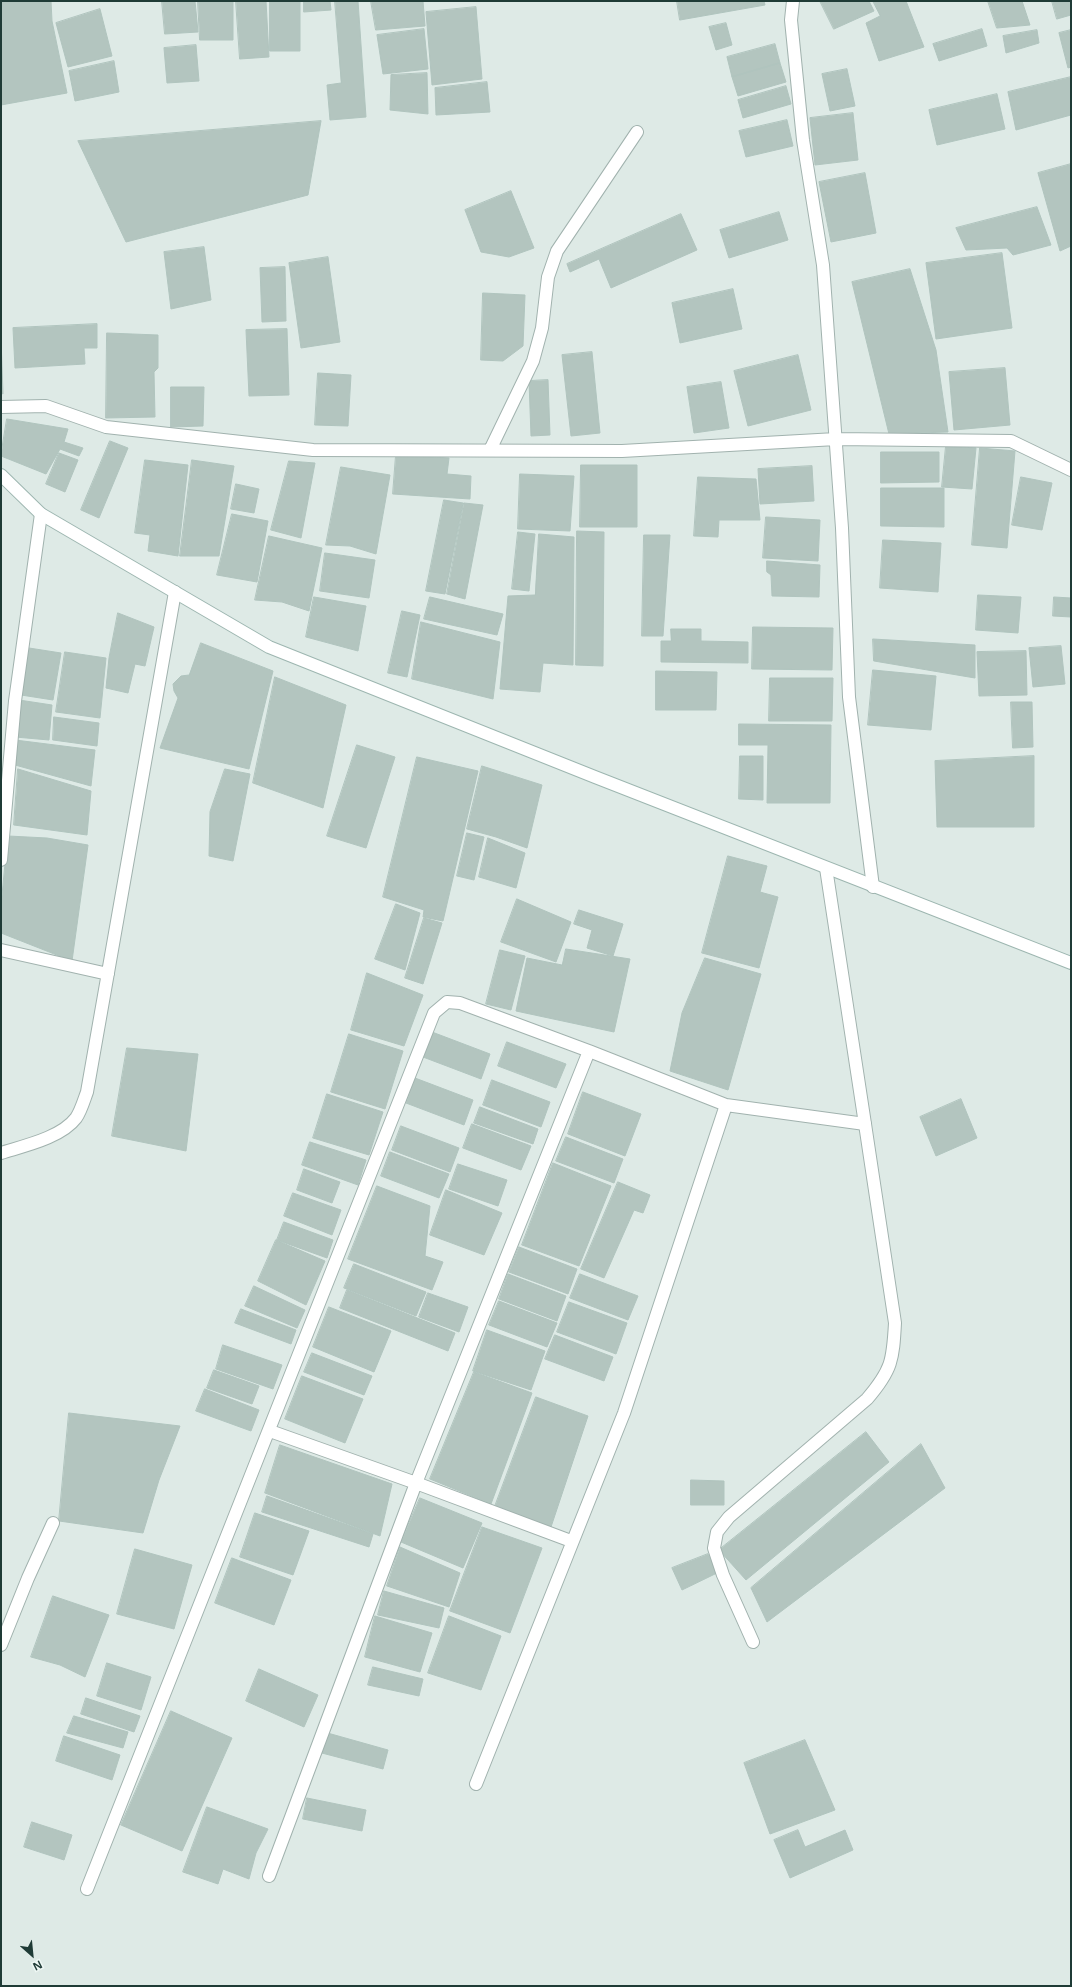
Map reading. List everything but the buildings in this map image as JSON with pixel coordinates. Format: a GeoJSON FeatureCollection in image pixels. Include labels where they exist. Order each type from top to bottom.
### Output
{"type":"FeatureCollection","features":[{"type":"Feature","properties":{"kind":"street"},"geometry":{"type":"LineString","coordinates":[[793,1],[791,20],[803,140],[823,265],[836,439],[849,697],[873,886]]}},
{"type":"Feature","properties":{"kind":"street"},"geometry":{"type":"LineString","coordinates":[[490,450],[533,361],[542,328],[548,277],[557,251],[637,132]]}},
{"type":"Feature","properties":{"kind":"street"},"geometry":{"type":"LineString","coordinates":[[1,407],[46,406],[106,427],[313,450],[622,451],[836,439],[1011,441],[1071,470]]}},
{"type":"Feature","properties":{"kind":"street"},"geometry":{"type":"LineString","coordinates":[[1,475],[41,514],[269,647],[826,868],[1071,963]]}},
{"type":"Feature","properties":{"kind":"street"},"geometry":{"type":"LineString","coordinates":[[1,860],[15,701],[41,514]]}},
{"type":"Feature","properties":{"kind":"street"},"geometry":{"type":"LineString","coordinates":[[1,1153],[33,1143],[58,1132],[76,1118],[87,1092],[175,592]]}},
{"type":"Feature","properties":{"kind":"street"},"geometry":{"type":"LineString","coordinates":[[753,1642],[723,1575],[714,1548],[717,1532],[729,1518],[867,1399],[883,1380],[893,1356],[895,1323],[826,868]]}},
{"type":"Feature","properties":{"kind":"street"},"geometry":{"type":"LineString","coordinates":[[1,950],[108,974]]}},
{"type":"Feature","properties":{"kind":"street"},"geometry":{"type":"LineString","coordinates":[[87,1890],[270,1431],[434,1013],[447,1002],[460,1003],[590,1051],[726,1105],[865,1124]]}},
{"type":"Feature","properties":{"kind":"street"},"geometry":{"type":"LineString","coordinates":[[269,1876],[416,1483],[590,1051]]}},
{"type":"Feature","properties":{"kind":"street"},"geometry":{"type":"LineString","coordinates":[[476,1784],[624,1413],[726,1105]]}},
{"type":"Feature","properties":{"kind":"street"},"geometry":{"type":"LineString","coordinates":[[270,1431],[572,1541]]}},
{"type":"Feature","properties":{"kind":"street"},"geometry":{"type":"LineString","coordinates":[[1,1645],[28,1578],[53,1523]]}}]}
